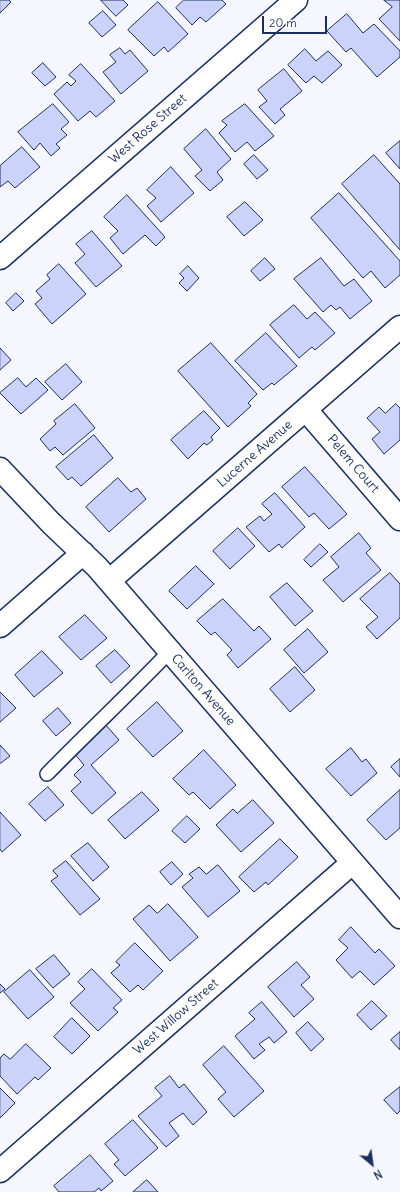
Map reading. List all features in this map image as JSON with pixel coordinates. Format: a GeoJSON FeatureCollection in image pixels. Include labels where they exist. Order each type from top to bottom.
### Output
{"type":"FeatureCollection","features":[{"type":"Feature","properties":{"kind":"street","name":"West Rose Street"},"geometry":{"type":"LineString","coordinates":[[0,258],[296,0]]}},
{"type":"Feature","properties":{"kind":"street","name":"Lucerne Avenue"},"geometry":{"type":"LineString","coordinates":[[109,581],[400,327]]}},
{"type":"Feature","properties":{"kind":"street","name":"Pelem Court"},"geometry":{"type":"LineString","coordinates":[[306,410],[400,519]]}},
{"type":"Feature","properties":{"kind":"street","name":"Carlton Avenue"},"geometry":{"type":"LineString","coordinates":[[0,469],[51,524],[97,567],[400,917]]}},
{"type":"Feature","properties":{"kind":"street"},"geometry":{"type":"LineString","coordinates":[[0,626],[83,553]]}},
{"type":"Feature","properties":{"kind":"street","name":"West Willow Street"},"geometry":{"type":"LineString","coordinates":[[0,1170],[352,863]]}},
{"type":"Feature","properties":{"kind":"lane"},"geometry":{"type":"LineString","coordinates":[[47,774],[126,697],[170,651]]}},
{"type":"Feature","properties":{"kind":"building"},"geometry":{"type":"Polygon","coordinates":[[[0,0],[9,0],[11,2],[0,13],[0,0]]]}},
{"type":"Feature","properties":{"kind":"building"},"geometry":{"type":"Polygon","coordinates":[[[101,0],[123,0],[128,5],[116,16],[101,0]]]}},
{"type":"Feature","properties":{"kind":"building"},"geometry":{"type":"Polygon","coordinates":[[[184,0],[222,0],[226,4],[206,22],[200,17],[192,25],[176,8],[184,0]]]}},
{"type":"Feature","properties":{"kind":"building"},"geometry":{"type":"Polygon","coordinates":[[[384,0],[400,0],[400,41],[379,19],[392,7],[384,0]]]}},
{"type":"Feature","properties":{"kind":"building"},"geometry":{"type":"Polygon","coordinates":[[[158,2],[188,34],[168,52],[164,47],[154,56],[128,30],[158,2]]]}},
{"type":"Feature","properties":{"kind":"building"},"geometry":{"type":"Polygon","coordinates":[[[103,11],[116,25],[102,37],[89,23],[103,11]]]}},
{"type":"Feature","properties":{"kind":"building"},"geometry":{"type":"Polygon","coordinates":[[[347,14],[363,33],[374,24],[400,51],[400,57],[377,77],[351,48],[346,52],[327,31],[347,14]]]}},
{"type":"Feature","properties":{"kind":"building"},"geometry":{"type":"Polygon","coordinates":[[[120,48],[125,54],[130,50],[148,71],[121,94],[103,72],[116,62],[110,55],[120,48]]]}},
{"type":"Feature","properties":{"kind":"building"},"geometry":{"type":"Polygon","coordinates":[[[305,49],[316,61],[328,51],[342,65],[322,83],[314,76],[306,83],[288,65],[305,49]]]}},
{"type":"Feature","properties":{"kind":"building"},"geometry":{"type":"Polygon","coordinates":[[[43,63],[56,77],[45,86],[32,73],[43,63]]]}},
{"type":"Feature","properties":{"kind":"building"},"geometry":{"type":"Polygon","coordinates":[[[81,64],[115,101],[96,117],[90,111],[78,121],[54,94],[67,82],[71,86],[76,81],[69,75],[81,64]]]}},
{"type":"Feature","properties":{"kind":"building"},"geometry":{"type":"Polygon","coordinates":[[[284,69],[302,91],[280,109],[285,115],[275,124],[259,107],[267,101],[258,90],[284,69]]]}},
{"type":"Feature","properties":{"kind":"building"},"geometry":{"type":"Polygon","coordinates":[[[53,104],[69,122],[61,129],[67,135],[56,144],[60,148],[51,156],[40,143],[34,150],[18,132],[53,104]]]}},
{"type":"Feature","properties":{"kind":"building"},"geometry":{"type":"Polygon","coordinates":[[[245,104],[274,136],[255,151],[247,142],[235,152],[219,133],[227,125],[222,121],[245,104]]]}},
{"type":"Feature","properties":{"kind":"building"},"geometry":{"type":"Polygon","coordinates":[[[206,129],[231,159],[217,172],[223,180],[210,191],[195,176],[202,170],[184,149],[206,129]]]}},
{"type":"Feature","properties":{"kind":"building"},"geometry":{"type":"Polygon","coordinates":[[[400,141],[400,169],[386,153],[400,141]]]}},
{"type":"Feature","properties":{"kind":"building"},"geometry":{"type":"Polygon","coordinates":[[[22,147],[40,167],[15,188],[8,181],[0,187],[0,166],[22,147]]]}},
{"type":"Feature","properties":{"kind":"building"},"geometry":{"type":"Polygon","coordinates":[[[254,155],[268,170],[257,179],[244,164],[254,155]]]}},
{"type":"Feature","properties":{"kind":"building"},"geometry":{"type":"Polygon","coordinates":[[[374,155],[400,184],[400,250],[342,184],[374,155]]]}},
{"type":"Feature","properties":{"kind":"building"},"geometry":{"type":"Polygon","coordinates":[[[171,167],[194,193],[161,222],[147,206],[156,198],[147,190],[171,167]]]}},
{"type":"Feature","properties":{"kind":"building"},"geometry":{"type":"Polygon","coordinates":[[[339,193],[400,261],[400,275],[385,288],[371,271],[363,278],[311,218],[339,193]]]}},
{"type":"Feature","properties":{"kind":"building"},"geometry":{"type":"Polygon","coordinates":[[[127,195],[165,237],[156,246],[145,235],[123,254],[110,238],[118,231],[104,217],[127,195]]]}},
{"type":"Feature","properties":{"kind":"building"},"geometry":{"type":"Polygon","coordinates":[[[245,202],[263,220],[244,236],[227,217],[245,202]]]}},
{"type":"Feature","properties":{"kind":"building"},"geometry":{"type":"Polygon","coordinates":[[[92,231],[122,266],[96,287],[75,263],[85,254],[76,244],[92,231]]]}},
{"type":"Feature","properties":{"kind":"building"},"geometry":{"type":"Polygon","coordinates":[[[265,258],[275,269],[260,281],[251,271],[265,258]]]}},
{"type":"Feature","properties":{"kind":"building"},"geometry":{"type":"Polygon","coordinates":[[[321,258],[344,286],[354,279],[372,301],[350,319],[340,307],[336,310],[331,305],[323,312],[294,279],[321,258]]]}},
{"type":"Feature","properties":{"kind":"building"},"geometry":{"type":"Polygon","coordinates":[[[59,264],[86,294],[52,324],[35,304],[42,298],[36,291],[50,279],[47,275],[59,264]]]}},
{"type":"Feature","properties":{"kind":"building"},"geometry":{"type":"Polygon","coordinates":[[[188,266],[199,278],[187,291],[179,283],[184,278],[180,274],[188,266]]]}},
{"type":"Feature","properties":{"kind":"building"},"geometry":{"type":"Polygon","coordinates":[[[16,293],[24,301],[13,311],[6,303],[16,293]]]}},
{"type":"Feature","properties":{"kind":"building"},"geometry":{"type":"Polygon","coordinates":[[[294,305],[307,319],[315,312],[335,333],[315,350],[312,347],[299,358],[270,325],[294,305]]]}},
{"type":"Feature","properties":{"kind":"building"},"geometry":{"type":"Polygon","coordinates":[[[266,333],[297,366],[274,385],[272,383],[263,390],[235,361],[266,333]]]}},
{"type":"Feature","properties":{"kind":"building"},"geometry":{"type":"Polygon","coordinates":[[[211,343],[257,394],[248,403],[251,406],[228,427],[178,371],[211,343]]]}},
{"type":"Feature","properties":{"kind":"building"},"geometry":{"type":"Polygon","coordinates":[[[0,348],[11,360],[0,370],[0,348]]]}},
{"type":"Feature","properties":{"kind":"building"},"geometry":{"type":"Polygon","coordinates":[[[66,364],[82,382],[62,400],[45,382],[66,364]]]}},
{"type":"Feature","properties":{"kind":"building"},"geometry":{"type":"Polygon","coordinates":[[[18,378],[26,387],[36,378],[48,390],[21,414],[0,393],[18,378]]]}},
{"type":"Feature","properties":{"kind":"building"},"geometry":{"type":"Polygon","coordinates":[[[75,404],[95,428],[63,455],[55,447],[50,451],[40,439],[56,424],[54,421],[75,404]]]}},
{"type":"Feature","properties":{"kind":"building"},"geometry":{"type":"Polygon","coordinates":[[[396,404],[400,408],[400,440],[384,454],[372,439],[380,432],[367,418],[379,407],[385,413],[396,404]]]}},
{"type":"Feature","properties":{"kind":"building"},"geometry":{"type":"Polygon","coordinates":[[[204,411],[220,428],[211,437],[213,440],[207,445],[204,443],[188,459],[171,440],[204,411]]]}},
{"type":"Feature","properties":{"kind":"building"},"geometry":{"type":"Polygon","coordinates":[[[94,435],[113,458],[81,486],[72,477],[68,480],[56,467],[94,435]]]}},
{"type":"Feature","properties":{"kind":"building"},"geometry":{"type":"Polygon","coordinates":[[[305,467],[347,514],[329,529],[314,513],[309,517],[282,487],[305,467]]]}},
{"type":"Feature","properties":{"kind":"building"},"geometry":{"type":"Polygon","coordinates":[[[118,478],[131,492],[137,488],[146,499],[109,532],[86,507],[118,478]]]}},
{"type":"Feature","properties":{"kind":"building"},"geometry":{"type":"Polygon","coordinates":[[[275,493],[305,527],[282,548],[279,544],[269,552],[246,527],[260,516],[264,521],[272,514],[262,504],[275,493]]]}},
{"type":"Feature","properties":{"kind":"building"},"geometry":{"type":"Polygon","coordinates":[[[238,528],[255,546],[230,569],[213,551],[238,528]]]}},
{"type":"Feature","properties":{"kind":"building"},"geometry":{"type":"Polygon","coordinates":[[[359,533],[371,548],[366,553],[381,570],[343,602],[323,580],[339,567],[331,557],[359,533]]]}},
{"type":"Feature","properties":{"kind":"building"},"geometry":{"type":"Polygon","coordinates":[[[320,544],[328,552],[311,567],[304,560],[320,544]]]}},
{"type":"Feature","properties":{"kind":"building"},"geometry":{"type":"Polygon","coordinates":[[[196,566],[214,584],[187,609],[169,591],[196,566]]]}},
{"type":"Feature","properties":{"kind":"building"},"geometry":{"type":"Polygon","coordinates":[[[390,573],[400,584],[400,618],[377,639],[366,627],[378,617],[360,599],[390,573]]]}},
{"type":"Feature","properties":{"kind":"building"},"geometry":{"type":"Polygon","coordinates":[[[287,583],[313,611],[295,626],[270,597],[287,583]]]}},
{"type":"Feature","properties":{"kind":"building"},"geometry":{"type":"Polygon","coordinates":[[[223,599],[254,631],[259,626],[271,639],[238,668],[227,655],[232,650],[215,632],[211,635],[197,621],[223,599]]]}},
{"type":"Feature","properties":{"kind":"building"},"geometry":{"type":"Polygon","coordinates":[[[85,615],[107,638],[81,660],[59,637],[85,615]]]}},
{"type":"Feature","properties":{"kind":"building"},"geometry":{"type":"Polygon","coordinates":[[[308,629],[328,652],[304,673],[284,650],[308,629]]]}},
{"type":"Feature","properties":{"kind":"building"},"geometry":{"type":"Polygon","coordinates":[[[115,650],[130,666],[111,683],[96,666],[115,650]]]}},
{"type":"Feature","properties":{"kind":"building"},"geometry":{"type":"Polygon","coordinates":[[[42,651],[63,673],[34,697],[15,675],[42,651]]]}},
{"type":"Feature","properties":{"kind":"building"},"geometry":{"type":"Polygon","coordinates":[[[295,667],[315,690],[290,712],[270,689],[295,667]]]}},
{"type":"Feature","properties":{"kind":"building"},"geometry":{"type":"Polygon","coordinates":[[[0,692],[16,708],[0,722],[0,692]]]}},
{"type":"Feature","properties":{"kind":"building"},"geometry":{"type":"Polygon","coordinates":[[[157,702],[183,731],[153,757],[127,729],[157,702]]]}},
{"type":"Feature","properties":{"kind":"building"},"geometry":{"type":"Polygon","coordinates":[[[58,708],[71,723],[56,736],[43,721],[58,708]]]}},
{"type":"Feature","properties":{"kind":"building"},"geometry":{"type":"Polygon","coordinates":[[[105,724],[119,740],[91,765],[116,793],[92,814],[71,791],[81,782],[74,775],[84,765],[73,752],[105,724]]]}},
{"type":"Feature","properties":{"kind":"building"},"geometry":{"type":"Polygon","coordinates":[[[0,745],[10,756],[1,763],[0,763],[0,745]]]}},
{"type":"Feature","properties":{"kind":"building"},"geometry":{"type":"Polygon","coordinates":[[[351,748],[362,762],[366,759],[377,773],[351,796],[326,769],[351,748]]]}},
{"type":"Feature","properties":{"kind":"building"},"geometry":{"type":"Polygon","coordinates":[[[204,750],[236,785],[210,809],[193,792],[189,795],[173,779],[204,750]]]}},
{"type":"Feature","properties":{"kind":"building"},"geometry":{"type":"Polygon","coordinates":[[[400,759],[400,777],[391,767],[400,759]]]}},
{"type":"Feature","properties":{"kind":"building"},"geometry":{"type":"Polygon","coordinates":[[[48,787],[64,805],[45,821],[29,804],[48,787]]]}},
{"type":"Feature","properties":{"kind":"building"},"geometry":{"type":"Polygon","coordinates":[[[400,790],[400,828],[386,840],[367,820],[400,790]]]}},
{"type":"Feature","properties":{"kind":"building"},"geometry":{"type":"Polygon","coordinates":[[[142,792],[159,810],[125,839],[108,820],[142,792]]]}},
{"type":"Feature","properties":{"kind":"building"},"geometry":{"type":"Polygon","coordinates":[[[253,800],[274,823],[241,852],[216,825],[233,809],[237,813],[253,800]]]}},
{"type":"Feature","properties":{"kind":"building"},"geometry":{"type":"Polygon","coordinates":[[[0,812],[21,835],[2,852],[0,849],[0,812]]]}},
{"type":"Feature","properties":{"kind":"building"},"geometry":{"type":"Polygon","coordinates":[[[187,816],[200,829],[185,843],[172,831],[187,816]]]}},
{"type":"Feature","properties":{"kind":"building"},"geometry":{"type":"Polygon","coordinates":[[[280,839],[298,857],[268,885],[266,882],[254,892],[239,877],[280,839]]]}},
{"type":"Feature","properties":{"kind":"building"},"geometry":{"type":"Polygon","coordinates":[[[88,843],[109,867],[93,881],[71,856],[88,843]]]}},
{"type":"Feature","properties":{"kind":"building"},"geometry":{"type":"Polygon","coordinates":[[[66,861],[100,899],[80,915],[51,881],[58,876],[53,871],[66,861]]]}},
{"type":"Feature","properties":{"kind":"building"},"geometry":{"type":"Polygon","coordinates":[[[172,862],[183,874],[171,885],[160,872],[172,862]]]}},
{"type":"Feature","properties":{"kind":"building"},"geometry":{"type":"Polygon","coordinates":[[[218,865],[240,891],[208,917],[182,887],[193,878],[189,874],[199,867],[206,874],[218,865]]]}},
{"type":"Feature","properties":{"kind":"building"},"geometry":{"type":"Polygon","coordinates":[[[168,904],[198,937],[170,961],[133,919],[149,905],[157,913],[168,904]]]}},
{"type":"Feature","properties":{"kind":"building"},"geometry":{"type":"Polygon","coordinates":[[[351,927],[375,953],[379,949],[395,966],[374,985],[360,971],[352,978],[336,960],[348,948],[339,940],[351,927]]]}},
{"type":"Feature","properties":{"kind":"building"},"geometry":{"type":"Polygon","coordinates":[[[135,943],[163,971],[143,990],[138,985],[130,992],[111,973],[120,965],[116,962],[135,943]]]}},
{"type":"Feature","properties":{"kind":"building"},"geometry":{"type":"Polygon","coordinates":[[[54,955],[70,974],[53,988],[36,969],[54,955]]]}},
{"type":"Feature","properties":{"kind":"building"},"geometry":{"type":"Polygon","coordinates":[[[297,962],[310,977],[301,985],[314,999],[294,1017],[268,987],[297,962]]]}},
{"type":"Feature","properties":{"kind":"building"},"geometry":{"type":"Polygon","coordinates":[[[92,969],[122,1000],[113,1008],[118,1012],[98,1031],[70,1003],[85,989],[78,982],[92,969]]]}},
{"type":"Feature","properties":{"kind":"building"},"geometry":{"type":"Polygon","coordinates":[[[30,970],[54,997],[28,1019],[4,992],[30,970]]]}},
{"type":"Feature","properties":{"kind":"building"},"geometry":{"type":"Polygon","coordinates":[[[0,984],[5,989],[0,993],[0,984]]]}},
{"type":"Feature","properties":{"kind":"building"},"geometry":{"type":"Polygon","coordinates":[[[372,1001],[387,1016],[371,1030],[357,1015],[372,1001]]]}},
{"type":"Feature","properties":{"kind":"building"},"geometry":{"type":"Polygon","coordinates":[[[262,1002],[287,1032],[274,1043],[269,1037],[259,1044],[265,1050],[254,1059],[235,1036],[255,1019],[249,1013],[262,1002]]]}},
{"type":"Feature","properties":{"kind":"building"},"geometry":{"type":"Polygon","coordinates":[[[72,1018],[90,1036],[72,1054],[54,1037],[72,1018]]]}},
{"type":"Feature","properties":{"kind":"building"},"geometry":{"type":"Polygon","coordinates":[[[308,1022],[324,1039],[311,1051],[296,1033],[308,1022]]]}},
{"type":"Feature","properties":{"kind":"building"},"geometry":{"type":"Polygon","coordinates":[[[400,1032],[400,1050],[391,1040],[400,1032]]]}},
{"type":"Feature","properties":{"kind":"building"},"geometry":{"type":"Polygon","coordinates":[[[26,1044],[51,1068],[38,1080],[35,1077],[17,1094],[0,1076],[0,1058],[4,1054],[10,1059],[26,1044]]]}},
{"type":"Feature","properties":{"kind":"building"},"geometry":{"type":"Polygon","coordinates":[[[224,1046],[264,1091],[234,1117],[218,1099],[226,1092],[203,1065],[224,1046]]]}},
{"type":"Feature","properties":{"kind":"building"},"geometry":{"type":"Polygon","coordinates":[[[170,1076],[179,1088],[184,1084],[207,1112],[193,1125],[183,1113],[169,1123],[179,1136],[166,1147],[138,1116],[162,1096],[155,1088],[170,1076]]]}},
{"type":"Feature","properties":{"kind":"building"},"geometry":{"type":"Polygon","coordinates":[[[400,1087],[400,1111],[397,1114],[384,1100],[400,1087]]]}},
{"type":"Feature","properties":{"kind":"building"},"geometry":{"type":"Polygon","coordinates":[[[0,1088],[15,1103],[0,1118],[0,1088]]]}},
{"type":"Feature","properties":{"kind":"building"},"geometry":{"type":"Polygon","coordinates":[[[133,1120],[158,1148],[125,1176],[114,1164],[119,1160],[105,1144],[133,1120]]]}},
{"type":"Feature","properties":{"kind":"building"},"geometry":{"type":"Polygon","coordinates":[[[90,1155],[113,1181],[101,1191],[99,1188],[94,1192],[59,1192],[54,1186],[90,1155]]]}},
{"type":"Feature","properties":{"kind":"building"},"geometry":{"type":"Polygon","coordinates":[[[147,1180],[158,1192],[133,1192],[147,1180]]]}}]}
